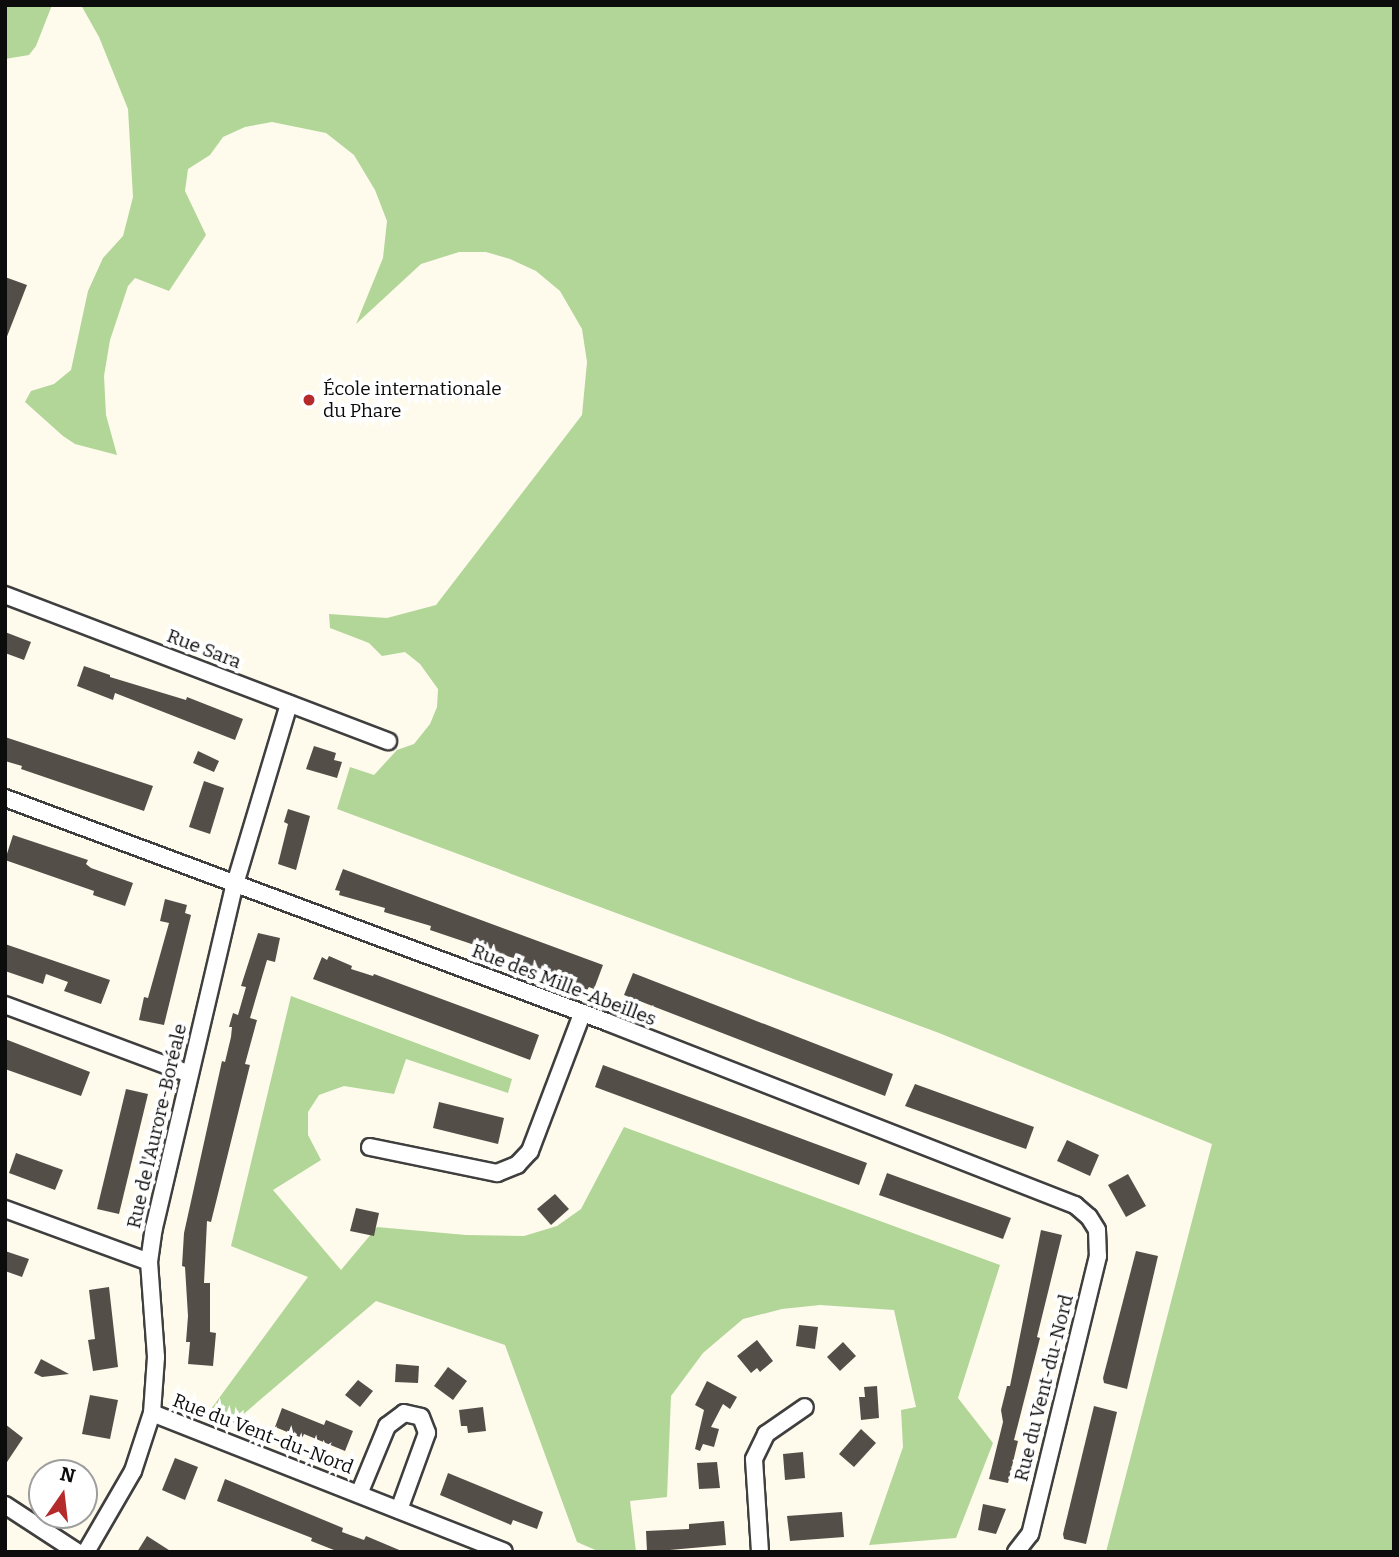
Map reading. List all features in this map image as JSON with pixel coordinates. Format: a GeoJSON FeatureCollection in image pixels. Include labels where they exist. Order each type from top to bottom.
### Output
{"type":"FeatureCollection","features":[{"type":"Feature","properties":{"kind":"street","name":"Rue Sara"},"geometry":{"type":"LineString","coordinates":[[5,595],[388,741]]}},
{"type":"Feature","properties":{"kind":"street","name":"Rue de l'Aurore-Boréale"},"geometry":{"type":"LineString","coordinates":[[86,1552],[133,1471],[152,1413],[156,1357],[149,1262],[235,884],[289,704]]}},
{"type":"Feature","properties":{"kind":"street","name":"Rue des Mille-Abeilles"},"geometry":{"type":"LineString","coordinates":[[5,797],[1061,1198],[1089,1217],[1097,1230]]}},
{"type":"Feature","properties":{"kind":"street"},"geometry":{"type":"LineString","coordinates":[[5,1005],[190,1074]]}},
{"type":"Feature","properties":{"kind":"street"},"geometry":{"type":"LineString","coordinates":[[370,1147],[497,1173],[516,1165],[530,1151],[582,1014]]}},
{"type":"Feature","properties":{"kind":"street"},"geometry":{"type":"LineString","coordinates":[[5,1209],[149,1262]]}},
{"type":"Feature","properties":{"kind":"street","name":"Rue du Vent-du-Nord"},"geometry":{"type":"LineString","coordinates":[[1016,1552],[1030,1534],[1098,1256],[1097,1230]]}},
{"type":"Feature","properties":{"kind":"street"},"geometry":{"type":"LineString","coordinates":[[760,1552],[754,1459],[765,1434],[805,1407]]}},
{"type":"Feature","properties":{"kind":"street","name":"Rue du Vent-du-Nord"},"geometry":{"type":"LineString","coordinates":[[152,1413],[504,1552]]}},
{"type":"Feature","properties":{"kind":"street","name":"Rue du Vent-du-Nord"},"geometry":{"type":"LineString","coordinates":[[359,1494],[387,1426],[404,1413],[421,1417],[427,1433],[400,1510]]}},
{"type":"Feature","properties":{"kind":"street"},"geometry":{"type":"LineString","coordinates":[[5,1505],[77,1552]]}},
{"type":"Feature","properties":{"kind":"green space"},"geometry":{"type":"Polygon","coordinates":[[[5,5],[52,5],[36,46],[29,55],[5,59],[5,5]]]}},
{"type":"Feature","properties":{"kind":"green space"},"geometry":{"type":"Polygon","coordinates":[[[81,5],[1394,5],[1394,1552],[1106,1552],[1212,1144],[939,1033],[337,809],[350,767],[374,775],[397,750],[414,744],[430,724],[437,707],[438,689],[420,664],[405,652],[382,656],[369,643],[330,628],[329,614],[387,618],[436,605],[582,415],[587,362],[582,329],[560,291],[536,271],[486,252],[459,252],[421,264],[356,324],[383,258],[387,221],[375,190],[354,155],[326,133],[272,122],[245,127],[223,137],[210,155],[188,169],[185,191],[206,235],[169,291],[135,278],[128,286],[110,340],[104,376],[106,415],[117,455],[75,444],[25,402],[31,391],[54,384],[71,370],[88,291],[103,258],[123,236],[133,197],[128,109],[99,37],[81,5]]]}},
{"type":"Feature","properties":{"kind":"green space"},"geometry":{"type":"Polygon","coordinates":[[[291,996],[512,1079],[508,1093],[406,1059],[394,1094],[344,1086],[319,1095],[308,1112],[308,1135],[321,1160],[273,1190],[341,1270],[377,1227],[466,1235],[524,1236],[557,1226],[581,1209],[624,1127],[1000,1265],[958,1398],[993,1443],[956,1538],[869,1545],[903,1447],[901,1410],[916,1407],[894,1310],[820,1305],[782,1309],[743,1319],[703,1353],[671,1396],[667,1497],[630,1501],[636,1552],[600,1552],[577,1542],[505,1345],[376,1301],[233,1423],[211,1409],[308,1277],[231,1246],[291,996]]]}},
{"type":"Feature","properties":{"kind":"building"},"geometry":{"type":"Polygon","coordinates":[[[5,277],[27,285],[6,339],[5,339],[5,277]]]}},
{"type":"Feature","properties":{"kind":"building"},"geometry":{"type":"Polygon","coordinates":[[[5,632],[31,642],[24,660],[5,653],[5,632]]]}},
{"type":"Feature","properties":{"kind":"building"},"geometry":{"type":"Polygon","coordinates":[[[84,666],[110,677],[186,700],[187,697],[243,719],[235,740],[115,693],[113,700],[77,686],[84,666]]]}},
{"type":"Feature","properties":{"kind":"building"},"geometry":{"type":"Polygon","coordinates":[[[5,737],[153,786],[144,811],[21,769],[22,766],[5,761],[5,737]]]}},
{"type":"Feature","properties":{"kind":"building"},"geometry":{"type":"Polygon","coordinates":[[[314,746],[336,753],[334,760],[342,762],[337,778],[306,769],[314,746]]]}},
{"type":"Feature","properties":{"kind":"building"},"geometry":{"type":"Polygon","coordinates":[[[198,751],[219,761],[214,772],[193,763],[198,751]]]}},
{"type":"Feature","properties":{"kind":"building"},"geometry":{"type":"Polygon","coordinates":[[[204,781],[224,788],[210,834],[189,827],[204,781]]]}},
{"type":"Feature","properties":{"kind":"building"},"geometry":{"type":"Polygon","coordinates":[[[288,809],[310,816],[296,870],[278,864],[288,824],[284,822],[288,809]]]}},
{"type":"Feature","properties":{"kind":"building"},"geometry":{"type":"Polygon","coordinates":[[[13,835],[88,860],[86,864],[91,868],[133,883],[125,906],[93,895],[94,891],[5,860],[13,835]]]}},
{"type":"Feature","properties":{"kind":"building"},"geometry":{"type":"Polygon","coordinates":[[[343,869],[603,965],[594,989],[589,987],[587,990],[546,969],[545,973],[521,964],[522,961],[430,930],[431,926],[384,912],[385,908],[339,895],[340,891],[335,890],[343,869]]]}},
{"type":"Feature","properties":{"kind":"building"},"geometry":{"type":"Polygon","coordinates":[[[165,899],[187,905],[185,913],[191,915],[164,1025],[139,1020],[169,923],[160,921],[165,899]]]}},
{"type":"Feature","properties":{"kind":"building"},"geometry":{"type":"Polygon","coordinates":[[[258,933],[280,938],[275,962],[267,960],[250,1018],[257,1020],[245,1064],[250,1065],[211,1222],[207,1221],[204,1283],[210,1283],[210,1332],[216,1333],[213,1366],[188,1364],[190,1342],[186,1342],[188,1316],[185,1267],[182,1266],[184,1233],[222,1061],[225,1062],[231,1037],[232,1027],[229,1027],[233,1013],[238,1015],[246,987],[241,986],[258,933]]]}},
{"type":"Feature","properties":{"kind":"building"},"geometry":{"type":"Polygon","coordinates":[[[5,944],[110,980],[101,1004],[64,991],[68,982],[46,974],[43,984],[5,971],[5,944]]]}},
{"type":"Feature","properties":{"kind":"building"},"geometry":{"type":"Polygon","coordinates":[[[329,956],[352,966],[351,969],[373,976],[374,974],[539,1035],[530,1060],[313,979],[322,957],[327,960],[329,956]]]}},
{"type":"Feature","properties":{"kind":"building"},"geometry":{"type":"Polygon","coordinates":[[[633,973],[893,1074],[885,1096],[624,995],[633,973]]]}},
{"type":"Feature","properties":{"kind":"building"},"geometry":{"type":"Polygon","coordinates":[[[5,1039],[90,1072],[81,1096],[5,1069],[5,1039]]]}},
{"type":"Feature","properties":{"kind":"building"},"geometry":{"type":"Polygon","coordinates":[[[603,1065],[867,1163],[859,1185],[595,1087],[603,1065]]]}},
{"type":"Feature","properties":{"kind":"building"},"geometry":{"type":"Polygon","coordinates":[[[915,1084],[1034,1127],[1026,1149],[905,1106],[915,1084]]]}},
{"type":"Feature","properties":{"kind":"building"},"geometry":{"type":"Polygon","coordinates":[[[126,1089],[148,1094],[119,1214],[97,1209],[126,1089]]]}},
{"type":"Feature","properties":{"kind":"building"},"geometry":{"type":"Polygon","coordinates":[[[439,1102],[504,1118],[498,1144],[433,1128],[439,1102]]]}},
{"type":"Feature","properties":{"kind":"building"},"geometry":{"type":"Polygon","coordinates":[[[1067,1140],[1099,1155],[1090,1176],[1057,1161],[1067,1140]]]}},
{"type":"Feature","properties":{"kind":"building"},"geometry":{"type":"Polygon","coordinates":[[[16,1153],[63,1170],[55,1190],[9,1173],[16,1153]]]}},
{"type":"Feature","properties":{"kind":"building"},"geometry":{"type":"Polygon","coordinates":[[[887,1173],[1011,1218],[1003,1239],[879,1195],[887,1173]]]}},
{"type":"Feature","properties":{"kind":"building"},"geometry":{"type":"Polygon","coordinates":[[[1128,1174],[1146,1206],[1126,1217],[1108,1185],[1128,1174]]]}},
{"type":"Feature","properties":{"kind":"building"},"geometry":{"type":"Polygon","coordinates":[[[555,1194],[569,1209],[551,1225],[537,1209],[555,1194]]]}},
{"type":"Feature","properties":{"kind":"building"},"geometry":{"type":"Polygon","coordinates":[[[356,1208],[379,1213],[374,1236],[350,1231],[356,1208]]]}},
{"type":"Feature","properties":{"kind":"building"},"geometry":{"type":"Polygon","coordinates":[[[1041,1230],[1062,1235],[1014,1440],[1018,1441],[1008,1483],[989,1479],[1003,1422],[1001,1410],[1007,1386],[1010,1386],[1041,1230]]]}},
{"type":"Feature","properties":{"kind":"building"},"geometry":{"type":"Polygon","coordinates":[[[5,1251],[29,1259],[22,1277],[5,1271],[5,1251]]]}},
{"type":"Feature","properties":{"kind":"building"},"geometry":{"type":"Polygon","coordinates":[[[1136,1251],[1158,1256],[1127,1389],[1104,1383],[1103,1378],[1136,1251]]]}},
{"type":"Feature","properties":{"kind":"building"},"geometry":{"type":"Polygon","coordinates":[[[109,1287],[118,1367],[93,1371],[88,1340],[95,1339],[89,1290],[109,1287]]]}},
{"type":"Feature","properties":{"kind":"building"},"geometry":{"type":"Polygon","coordinates":[[[799,1325],[818,1327],[815,1349],[796,1346],[799,1325]]]}},
{"type":"Feature","properties":{"kind":"building"},"geometry":{"type":"Polygon","coordinates":[[[757,1340],[773,1361],[760,1372],[757,1368],[751,1373],[737,1356],[757,1340]]]}},
{"type":"Feature","properties":{"kind":"building"},"geometry":{"type":"Polygon","coordinates":[[[843,1342],[856,1356],[840,1371],[827,1357],[843,1342]]]}},
{"type":"Feature","properties":{"kind":"building"},"geometry":{"type":"Polygon","coordinates":[[[41,1359],[69,1374],[42,1377],[34,1373],[41,1359]]]}},
{"type":"Feature","properties":{"kind":"building"},"geometry":{"type":"Polygon","coordinates":[[[396,1364],[419,1366],[418,1383],[395,1382],[396,1364]]]}},
{"type":"Feature","properties":{"kind":"building"},"geometry":{"type":"Polygon","coordinates":[[[448,1367],[467,1381],[453,1400],[434,1386],[448,1367]]]}},
{"type":"Feature","properties":{"kind":"building"},"geometry":{"type":"Polygon","coordinates":[[[358,1380],[373,1391],[360,1407],[345,1395],[358,1380]]]}},
{"type":"Feature","properties":{"kind":"building"},"geometry":{"type":"Polygon","coordinates":[[[707,1381],[737,1397],[730,1409],[723,1404],[711,1427],[719,1429],[714,1447],[703,1444],[700,1451],[695,1449],[704,1410],[695,1405],[707,1381]]]}},
{"type":"Feature","properties":{"kind":"building"},"geometry":{"type":"Polygon","coordinates":[[[877,1386],[879,1418],[861,1420],[859,1397],[865,1397],[864,1387],[877,1386]]]}},
{"type":"Feature","properties":{"kind":"building"},"geometry":{"type":"Polygon","coordinates":[[[90,1395],[118,1400],[110,1439],[82,1434],[90,1395]]]}},
{"type":"Feature","properties":{"kind":"building"},"geometry":{"type":"Polygon","coordinates":[[[1094,1406],[1117,1412],[1086,1544],[1064,1539],[1063,1534],[1094,1406]]]}},
{"type":"Feature","properties":{"kind":"building"},"geometry":{"type":"Polygon","coordinates":[[[483,1407],[486,1431],[468,1433],[467,1426],[461,1426],[459,1410],[483,1407]]]}},
{"type":"Feature","properties":{"kind":"building"},"geometry":{"type":"Polygon","coordinates":[[[282,1408],[324,1425],[326,1420],[353,1431],[345,1451],[304,1434],[302,1438],[275,1427],[282,1408]]]}},
{"type":"Feature","properties":{"kind":"building"},"geometry":{"type":"Polygon","coordinates":[[[5,1424],[23,1438],[5,1465],[5,1424]]]}},
{"type":"Feature","properties":{"kind":"building"},"geometry":{"type":"Polygon","coordinates":[[[861,1429],[876,1443],[854,1467],[839,1454],[861,1429]]]}},
{"type":"Feature","properties":{"kind":"building"},"geometry":{"type":"Polygon","coordinates":[[[803,1452],[805,1478],[785,1480],[783,1454],[803,1452]]]}},
{"type":"Feature","properties":{"kind":"building"},"geometry":{"type":"Polygon","coordinates":[[[175,1458],[198,1467],[185,1500],[162,1490],[175,1458]]]}},
{"type":"Feature","properties":{"kind":"building"},"geometry":{"type":"Polygon","coordinates":[[[717,1462],[720,1488],[699,1489],[697,1463],[717,1462]]]}},
{"type":"Feature","properties":{"kind":"building"},"geometry":{"type":"Polygon","coordinates":[[[448,1473],[543,1512],[537,1529],[513,1520],[511,1525],[440,1495],[448,1473]]]}},
{"type":"Feature","properties":{"kind":"building"},"geometry":{"type":"Polygon","coordinates":[[[225,1479],[343,1528],[342,1532],[364,1540],[366,1536],[404,1552],[339,1552],[311,1541],[312,1538],[217,1501],[225,1479]]]}},
{"type":"Feature","properties":{"kind":"building"},"geometry":{"type":"Polygon","coordinates":[[[983,1504],[1006,1509],[996,1534],[978,1530],[983,1504]]]}},
{"type":"Feature","properties":{"kind":"building"},"geometry":{"type":"Polygon","coordinates":[[[842,1512],[844,1537],[790,1541],[787,1516],[842,1512]]]}},
{"type":"Feature","properties":{"kind":"building"},"geometry":{"type":"Polygon","coordinates":[[[724,1521],[726,1545],[647,1552],[646,1531],[689,1529],[689,1524],[724,1521]]]}},
{"type":"Feature","properties":{"kind":"building"},"geometry":{"type":"Polygon","coordinates":[[[147,1536],[172,1552],[137,1552],[147,1536]]]}},
{"type":"Feature","properties":{"kind":"place","name":"École internationale du Phare"},"geometry":{"type":"Point","coordinates":[309,400]}}]}
